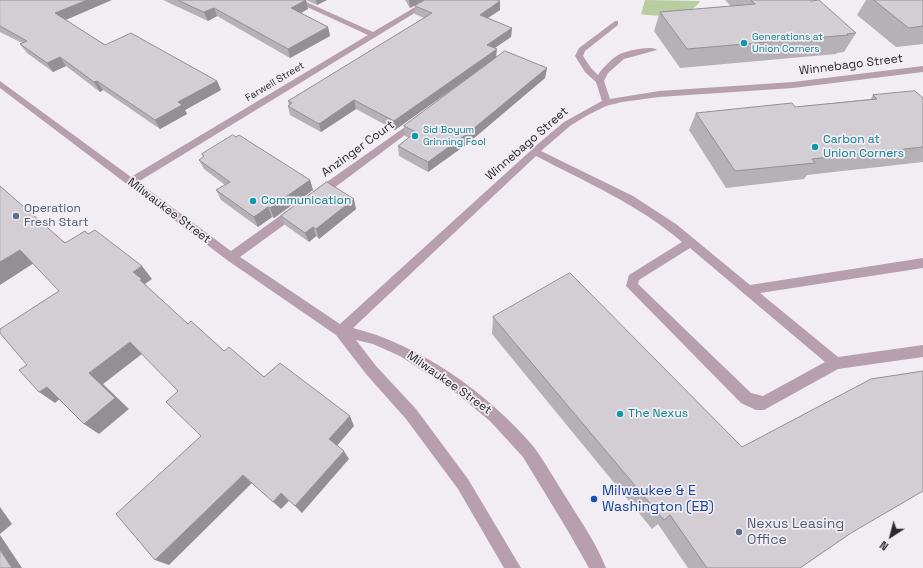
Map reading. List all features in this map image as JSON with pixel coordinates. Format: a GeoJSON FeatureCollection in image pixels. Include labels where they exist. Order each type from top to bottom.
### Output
{"type":"FeatureCollection","features":[{"type":"Feature","properties":{"kind":"street"},"geometry":{"type":"LineString","coordinates":[[296,0],[374,35]]}},
{"type":"Feature","properties":{"kind":"street","name":"Farwell Street"},"geometry":{"type":"LineString","coordinates":[[130,182],[432,0]]}},
{"type":"Feature","properties":{"kind":"street"},"geometry":{"type":"LineString","coordinates":[[606,103],[600,81],[588,70],[579,56],[582,50],[615,23]]}},
{"type":"Feature","properties":{"kind":"street"},"geometry":{"type":"LineString","coordinates":[[600,81],[604,72],[621,57],[635,52],[653,50]]}},
{"type":"Feature","properties":{"kind":"street","name":"Winnebago Street"},"geometry":{"type":"LineString","coordinates":[[341,331],[567,124],[606,103],[659,94],[793,85],[923,69]]}},
{"type":"Feature","properties":{"kind":"street","name":"Milwaukee Street"},"geometry":{"type":"LineString","coordinates":[[0,84],[231,257],[341,331],[371,370],[411,414],[463,484],[512,568]]}},
{"type":"Feature","properties":{"kind":"street","name":"Anzinger Court"},"geometry":{"type":"LineString","coordinates":[[231,257],[429,113]]}},
{"type":"Feature","properties":{"kind":"street"},"geometry":{"type":"LineString","coordinates":[[535,152],[629,199],[672,227],[836,363]]}},
{"type":"Feature","properties":{"kind":"street"},"geometry":{"type":"LineString","coordinates":[[691,242],[633,278],[632,286],[746,398],[756,403],[764,403],[836,363],[923,350]]}},
{"type":"Feature","properties":{"kind":"street"},"geometry":{"type":"LineString","coordinates":[[748,290],[923,262]]}},
{"type":"Feature","properties":{"kind":"street","name":"Milwaukee Street"},"geometry":{"type":"LineString","coordinates":[[341,331],[375,339],[405,352],[460,388],[495,416],[528,452],[574,525],[598,568]]}},
{"type":"Feature","properties":{"kind":"green space"},"geometry":{"type":"Polygon","coordinates":[[[645,0],[700,1],[689,11],[673,15],[656,16],[641,14],[645,0]]]}},
{"type":"Feature","properties":{"kind":"building"},"geometry":{"type":"Polygon","coordinates":[[[0,0],[87,0],[55,13],[105,45],[131,33],[217,81],[178,102],[182,105],[155,120],[97,81],[94,82],[60,57],[47,63],[20,44],[27,41],[0,26],[0,0]]]}},
{"type":"Feature","properties":{"kind":"building"},"geometry":{"type":"Polygon","coordinates":[[[178,0],[306,0],[291,8],[328,27],[288,49],[214,8],[204,12],[178,0]]]}},
{"type":"Feature","properties":{"kind":"building"},"geometry":{"type":"Polygon","coordinates":[[[425,0],[497,0],[500,1],[480,15],[512,28],[487,45],[497,49],[394,121],[354,100],[319,124],[288,106],[292,103],[288,101],[432,13],[415,6],[425,0]]]}},
{"type":"Feature","properties":{"kind":"building"},"geometry":{"type":"Polygon","coordinates":[[[751,0],[819,0],[856,33],[847,34],[848,35],[687,49],[660,12],[755,4],[751,0]]]}},
{"type":"Feature","properties":{"kind":"building"},"geometry":{"type":"Polygon","coordinates":[[[874,0],[923,0],[923,26],[909,28],[874,0]]]}},
{"type":"Feature","properties":{"kind":"building"},"geometry":{"type":"Polygon","coordinates":[[[505,51],[547,68],[467,134],[428,162],[398,146],[416,132],[404,126],[505,51]]]}},
{"type":"Feature","properties":{"kind":"building","name":"Carbon at Union Corners"},"geometry":{"type":"Polygon","coordinates":[[[915,91],[923,98],[923,147],[812,159],[815,163],[735,171],[696,113],[792,103],[795,107],[877,99],[873,95],[915,91]]]}},
{"type":"Feature","properties":{"kind":"building"},"geometry":{"type":"Polygon","coordinates":[[[233,135],[236,137],[239,135],[310,180],[270,208],[268,207],[254,217],[216,190],[230,182],[199,160],[204,156],[202,154],[233,135]]]}},
{"type":"Feature","properties":{"kind":"building"},"geometry":{"type":"Polygon","coordinates":[[[327,182],[354,199],[316,229],[313,227],[305,233],[281,216],[327,182]]]}},
{"type":"Feature","properties":{"kind":"building"},"geometry":{"type":"Polygon","coordinates":[[[0,186],[65,243],[85,231],[88,234],[95,230],[142,266],[133,272],[142,279],[140,280],[188,324],[191,321],[224,351],[229,347],[264,377],[280,363],[350,416],[329,439],[344,451],[295,506],[281,493],[273,502],[243,475],[155,560],[116,514],[201,436],[166,402],[178,391],[130,342],[89,373],[115,398],[84,424],[47,387],[39,392],[19,370],[27,365],[0,333],[0,329],[59,291],[20,250],[0,262],[0,186]]]}},
{"type":"Feature","properties":{"kind":"building","name":"The Nexus"},"geometry":{"type":"Polygon","coordinates":[[[570,273],[742,447],[871,379],[923,371],[923,491],[851,533],[800,568],[707,568],[670,515],[664,520],[493,317],[570,273]]]}},
{"type":"Feature","properties":{"kind":"building"},"geometry":{"type":"Polygon","coordinates":[[[0,550],[12,568],[0,568],[0,550]]]}},
{"type":"Feature","properties":{"kind":"place","name":"Generations at Union Corners"},"geometry":{"type":"Point","coordinates":[744,43]}},
{"type":"Feature","properties":{"kind":"place","name":"Sid Boyum Grinning Fool"},"geometry":{"type":"Point","coordinates":[415,136]}},
{"type":"Feature","properties":{"kind":"place","name":"Carbon at Union Corners"},"geometry":{"type":"Point","coordinates":[815,147]}},
{"type":"Feature","properties":{"kind":"place","name":"Communication"},"geometry":{"type":"Point","coordinates":[253,201]}},
{"type":"Feature","properties":{"kind":"place","name":"Operation Fresh Start"},"geometry":{"type":"Point","coordinates":[16,216]}},
{"type":"Feature","properties":{"kind":"place","name":"The Nexus"},"geometry":{"type":"Point","coordinates":[620,414]}},
{"type":"Feature","properties":{"kind":"place","name":"Milwaukee & E Washington (EB)"},"geometry":{"type":"Point","coordinates":[594,499]}},
{"type":"Feature","properties":{"kind":"place","name":"Nexus Leasing Office"},"geometry":{"type":"Point","coordinates":[739,532]}}]}
